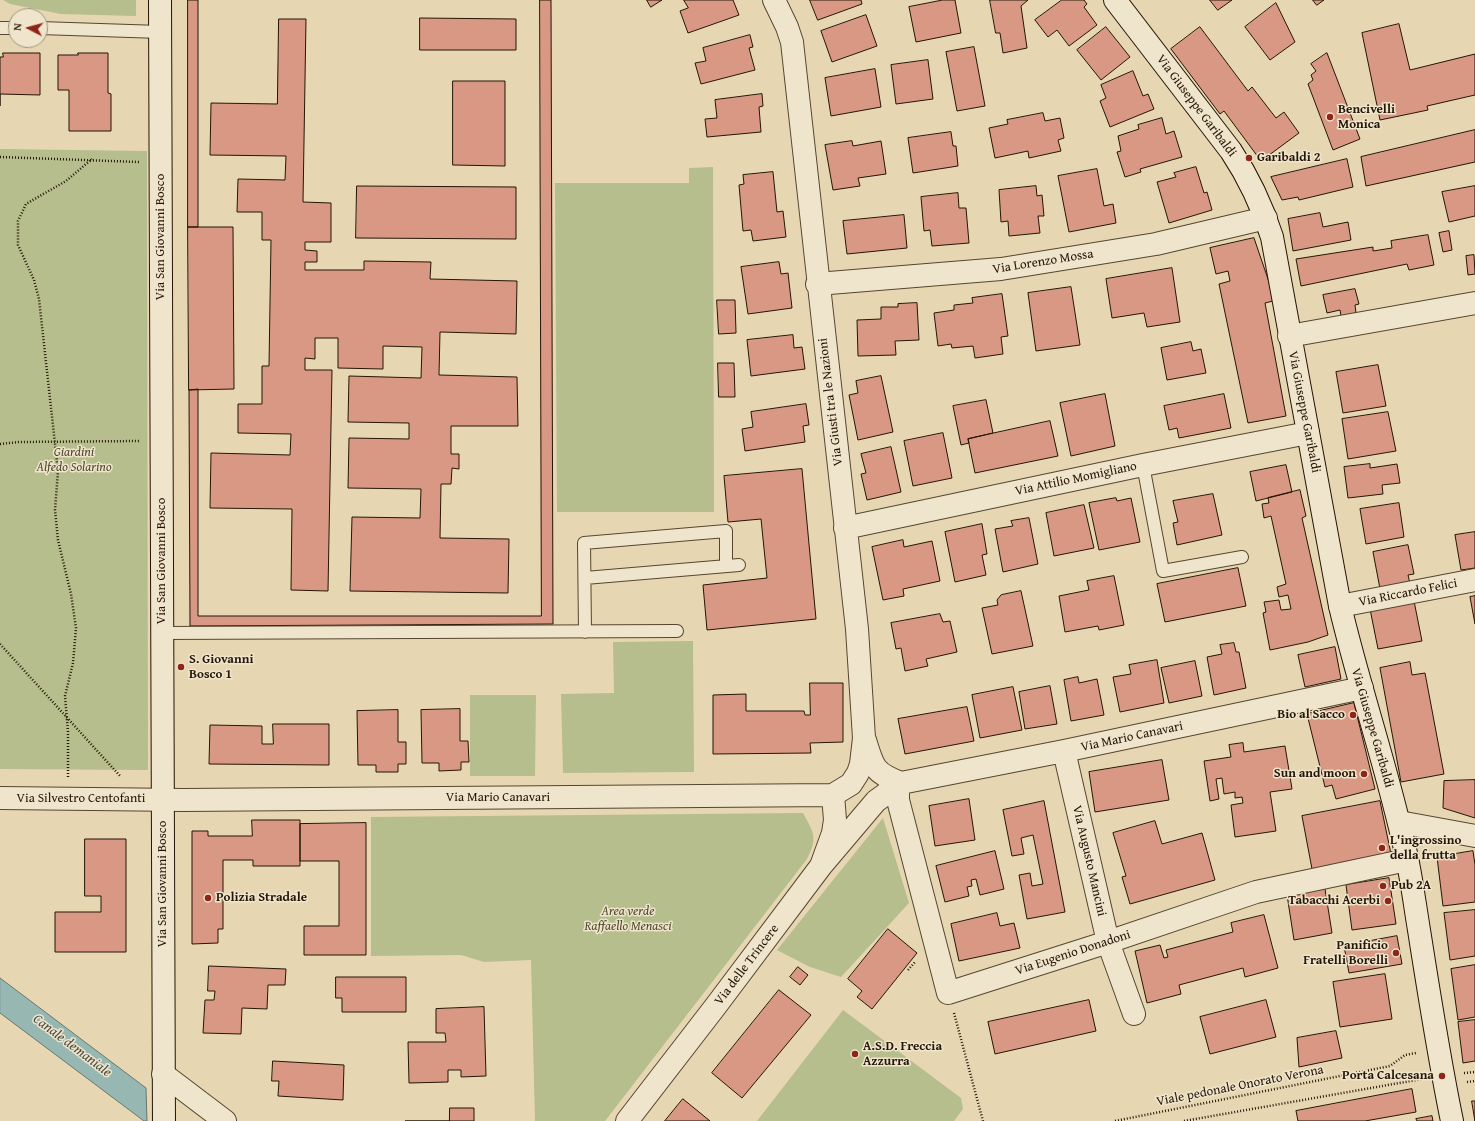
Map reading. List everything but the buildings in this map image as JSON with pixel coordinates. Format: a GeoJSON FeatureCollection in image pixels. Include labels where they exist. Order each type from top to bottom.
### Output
{"type":"FeatureCollection","features":[{"type":"Feature","properties":{"kind":"street","name":"Via San Giovanni Bosco"},"geometry":{"type":"LineString","coordinates":[[160,0],[164,1121]]}},
{"type":"Feature","properties":{"kind":"street","name":"Via Giusti tra le Nazioni"},"geometry":{"type":"LineString","coordinates":[[774,0],[787,27],[792,42],[817,284],[857,629],[864,738],[861,764],[858,773],[851,784],[833,795]]}},
{"type":"Feature","properties":{"kind":"street","name":"Via Giuseppe Garibaldi"},"geometry":{"type":"LineString","coordinates":[[1115,0],[1231,151],[1248,176],[1266,218],[1272,237],[1289,336],[1340,606],[1354,663],[1399,822],[1408,860],[1442,1076],[1452,1121]]}},
{"type":"Feature","properties":{"kind":"street","name":"Via Lorenzo Mossa"},"geometry":{"type":"LineString","coordinates":[[817,284],[1001,269],[1156,244],[1266,218]]}},
{"type":"Feature","properties":{"kind":"street","name":"Via Giuseppe Garibaldi"},"geometry":{"type":"LineString","coordinates":[[1289,336],[1475,303]]}},
{"type":"Feature","properties":{"kind":"street","name":"Via Attilio Momigliano"},"geometry":{"type":"LineString","coordinates":[[845,528],[1143,465],[1308,433]]}},
{"type":"Feature","properties":{"kind":"street","name":"Via Riccardo Felici"},"geometry":{"type":"LineString","coordinates":[[1340,606],[1475,580]]}},
{"type":"Feature","properties":{"kind":"street","name":"Via Mario Canavari"},"geometry":{"type":"LineString","coordinates":[[822,866],[876,801],[901,783],[1064,751],[1362,688]]}},
{"type":"Feature","properties":{"kind":"street"},"geometry":{"type":"LineString","coordinates":[[864,738],[871,760],[878,772],[901,783],[898,792],[898,800],[948,993]]}},
{"type":"Feature","properties":{"kind":"street","name":"Via Augusto Mancini"},"geometry":{"type":"LineString","coordinates":[[1064,751],[1108,942],[1134,1014]]}},
{"type":"Feature","properties":{"kind":"street","name":"Via Mario Canavari"},"geometry":{"type":"LineString","coordinates":[[163,799],[833,795]]}},
{"type":"Feature","properties":{"kind":"street","name":"Via delle Trincere"},"geometry":{"type":"LineString","coordinates":[[627,1121],[822,866],[833,833],[835,820],[833,795]]}},
{"type":"Feature","properties":{"kind":"street","name":"Via Silvestro Centofanti"},"geometry":{"type":"LineString","coordinates":[[0,798],[163,799]]}},
{"type":"Feature","properties":{"kind":"street"},"geometry":{"type":"LineString","coordinates":[[1399,822],[1475,836]]}},
{"type":"Feature","properties":{"kind":"street","name":"Via Eugenio Donadoni"},"geometry":{"type":"LineString","coordinates":[[948,993],[1108,942],[1256,892],[1408,860]]}},
{"type":"Feature","properties":{"kind":"street"},"geometry":{"type":"LineString","coordinates":[[164,1074],[225,1121]]}},
{"type":"Feature","properties":{"kind":"lane"},"geometry":{"type":"LineString","coordinates":[[48,28],[160,32]]}},
{"type":"Feature","properties":{"kind":"lane"},"geometry":{"type":"LineString","coordinates":[[1143,465],[1163,571],[1242,557]]}},
{"type":"Feature","properties":{"kind":"lane"},"geometry":{"type":"LineString","coordinates":[[584,632],[584,543],[726,531],[726,566]]}},
{"type":"Feature","properties":{"kind":"lane"},"geometry":{"type":"LineString","coordinates":[[585,578],[739,564]]}},
{"type":"Feature","properties":{"kind":"lane"},"geometry":{"type":"LineString","coordinates":[[162,633],[677,632]]}},
{"type":"Feature","properties":{"kind":"path"},"geometry":{"type":"LineString","coordinates":[[0,157],[92,159],[142,162]]}},
{"type":"Feature","properties":{"kind":"path"},"geometry":{"type":"LineString","coordinates":[[68,778],[65,696],[73,664],[76,628],[71,594],[58,540],[56,510],[58,470],[39,299],[34,280],[18,245],[18,221],[26,204],[66,181],[92,159]]}},
{"type":"Feature","properties":{"kind":"path"},"geometry":{"type":"LineString","coordinates":[[0,444],[145,441]]}},
{"type":"Feature","properties":{"kind":"path"},"geometry":{"type":"LineString","coordinates":[[0,644],[121,778]]}},
{"type":"Feature","properties":{"kind":"path"},"geometry":{"type":"LineString","coordinates":[[948,993],[983,1121]]}},
{"type":"Feature","properties":{"kind":"path","name":"Viale pedonale Onorato Verona"},"geometry":{"type":"LineString","coordinates":[[1114,1121],[1390,1066],[1405,1055],[1420,1053],[1422,1046],[1437,1043]]}},
{"type":"Feature","properties":{"kind":"path"},"geometry":{"type":"LineString","coordinates":[[1184,1121],[1442,1076],[1475,1072]]}},
{"type":"Feature","properties":{"kind":"green space"},"geometry":{"type":"Polygon","coordinates":[[[3,0],[136,0],[136,16],[61,14],[48,11],[48,8],[30,8],[10,4],[3,0]]]}},
{"type":"Feature","properties":{"kind":"green space","name":"Giardini Alfedo Solarino"},"geometry":{"type":"Polygon","coordinates":[[[0,149],[147,151],[148,770],[0,769],[0,149]]]}},
{"type":"Feature","properties":{"kind":"green space"},"geometry":{"type":"Polygon","coordinates":[[[713,167],[714,512],[557,512],[555,183],[689,183],[689,168],[713,167]]]}},
{"type":"Feature","properties":{"kind":"green space"},"geometry":{"type":"Polygon","coordinates":[[[693,641],[694,772],[563,773],[561,694],[614,693],[613,642],[693,641]]]}},
{"type":"Feature","properties":{"kind":"green space"},"geometry":{"type":"Polygon","coordinates":[[[470,695],[536,695],[535,776],[470,776],[470,695]]]}},
{"type":"Feature","properties":{"kind":"green space","name":"Area verde Raffaello Menasci"},"geometry":{"type":"Polygon","coordinates":[[[803,813],[810,826],[813,836],[813,846],[807,859],[605,1121],[535,1121],[531,960],[484,962],[461,955],[371,956],[371,817],[803,813]]]}},
{"type":"Feature","properties":{"kind":"green space"},"geometry":{"type":"Polygon","coordinates":[[[883,818],[909,903],[841,977],[810,967],[777,950],[883,818]]]}},
{"type":"Feature","properties":{"kind":"green space","name":"A.S.D. Freccia Azzurra"},"geometry":{"type":"Polygon","coordinates":[[[843,1010],[961,1098],[963,1109],[954,1121],[757,1121],[843,1010]]]}},
{"type":"Feature","properties":{"kind":"water","name":"Canale demaniale"},"geometry":{"type":"Polygon","coordinates":[[[0,978],[146,1088],[147,1121],[144,1121],[0,1013],[0,978]]]}},
{"type":"Feature","properties":{"kind":"place","name":"Bencivelli Monica"},"geometry":{"type":"Point","coordinates":[1330,117]}},
{"type":"Feature","properties":{"kind":"place","name":"Garibaldi 2"},"geometry":{"type":"Point","coordinates":[1249,158]}},
{"type":"Feature","properties":{"kind":"place","name":"S. Giovanni Bosco 1"},"geometry":{"type":"Point","coordinates":[181,667]}},
{"type":"Feature","properties":{"kind":"place","name":"Bio al Sacco"},"geometry":{"type":"Point","coordinates":[1353,715]}},
{"type":"Feature","properties":{"kind":"place","name":"Sun and moon"},"geometry":{"type":"Point","coordinates":[1364,774]}},
{"type":"Feature","properties":{"kind":"place","name":"L'ingrossino della frutta"},"geometry":{"type":"Point","coordinates":[1382,848]}},
{"type":"Feature","properties":{"kind":"place","name":"Pub 2A"},"geometry":{"type":"Point","coordinates":[1383,886]}},
{"type":"Feature","properties":{"kind":"place","name":"Polizia Stradale"},"geometry":{"type":"Point","coordinates":[208,898]}},
{"type":"Feature","properties":{"kind":"place","name":"Tabacchi Acerbi"},"geometry":{"type":"Point","coordinates":[1388,901]}},
{"type":"Feature","properties":{"kind":"place","name":"Panificio Fratelli Borelli"},"geometry":{"type":"Point","coordinates":[1396,953]}},
{"type":"Feature","properties":{"kind":"place","name":"A.S.D. Freccia Azzurra"},"geometry":{"type":"Point","coordinates":[855,1054]}},
{"type":"Feature","properties":{"kind":"place","name":"Porta Calcesana"},"geometry":{"type":"Point","coordinates":[1442,1076]}}]}
